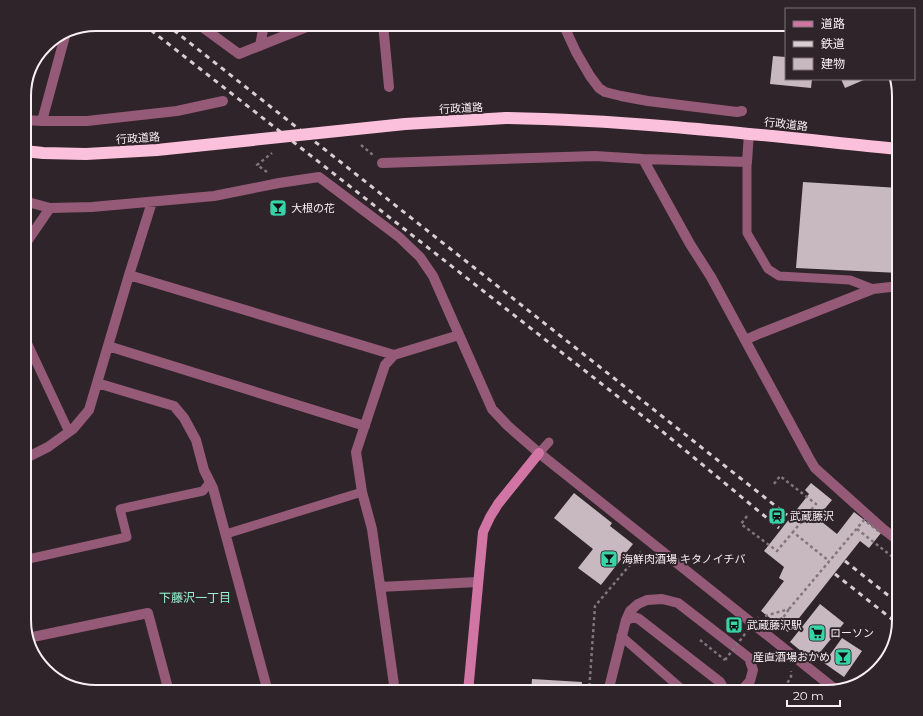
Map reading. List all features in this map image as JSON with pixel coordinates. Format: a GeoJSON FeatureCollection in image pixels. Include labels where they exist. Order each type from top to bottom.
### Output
{"type":"FeatureCollection","features":[{"type":"Feature","properties":{"kind":"highway","name":"行政道路"},"geometry":{"type":"LineString","coordinates":[[31,152],[86,154],[157,150],[405,124],[506,118],[609,122],[892,148]]}},
{"type":"Feature","properties":{"kind":"street"},"geometry":{"type":"LineString","coordinates":[[208,31],[239,54],[297,31]]}},
{"type":"Feature","properties":{"kind":"street"},"geometry":{"type":"LineString","coordinates":[[260,46],[263,31]]}},
{"type":"Feature","properties":{"kind":"street"},"geometry":{"type":"LineString","coordinates":[[384,31],[389,87]]}},
{"type":"Feature","properties":{"kind":"street"},"geometry":{"type":"LineString","coordinates":[[566,31],[590,76],[599,88],[605,92],[648,101],[737,112],[742,111]]}},
{"type":"Feature","properties":{"kind":"street"},"geometry":{"type":"LineString","coordinates":[[42,121],[64,40]]}},
{"type":"Feature","properties":{"kind":"street"},"geometry":{"type":"LineString","coordinates":[[31,120],[87,121],[177,111],[223,101]]}},
{"type":"Feature","properties":{"kind":"street"},"geometry":{"type":"LineString","coordinates":[[382,163],[595,156],[747,162],[749,134]]}},
{"type":"Feature","properties":{"kind":"street"},"geometry":{"type":"LineString","coordinates":[[643,159],[690,244],[711,277],[815,468],[892,536]]}},
{"type":"Feature","properties":{"kind":"street"},"geometry":{"type":"LineString","coordinates":[[31,203],[50,208],[92,207],[152,202],[214,196],[279,183],[319,177],[399,237],[420,257],[433,276],[492,410],[508,426],[539,453],[829,685]]}},
{"type":"Feature","properties":{"kind":"street"},"geometry":{"type":"LineString","coordinates":[[31,456],[48,447],[73,429],[89,410],[152,202]]}},
{"type":"Feature","properties":{"kind":"street"},"geometry":{"type":"LineString","coordinates":[[31,236],[50,208]]}},
{"type":"Feature","properties":{"kind":"street"},"geometry":{"type":"LineString","coordinates":[[129,275],[394,355]]}},
{"type":"Feature","properties":{"kind":"street"},"geometry":{"type":"LineString","coordinates":[[745,340],[873,289],[892,287]]}},
{"type":"Feature","properties":{"kind":"street"},"geometry":{"type":"LineString","coordinates":[[394,685],[372,529],[362,492],[356,452],[385,366],[394,355],[459,335]]}},
{"type":"Feature","properties":{"kind":"street"},"geometry":{"type":"LineString","coordinates":[[108,346],[365,426]]}},
{"type":"Feature","properties":{"kind":"street"},"geometry":{"type":"LineString","coordinates":[[97,383],[174,406],[184,418],[196,440],[204,470],[213,488],[266,685]]}},
{"type":"Feature","properties":{"kind":"street"},"geometry":{"type":"LineString","coordinates":[[469,685],[483,532],[498,504],[539,453]]}},
{"type":"Feature","properties":{"kind":"street"},"geometry":{"type":"LineString","coordinates":[[380,588],[478,582]]}},
{"type":"Feature","properties":{"kind":"street"},"geometry":{"type":"LineString","coordinates":[[610,685],[621,636],[630,611],[638,604],[647,600],[662,598],[678,604],[748,658],[753,670],[750,681],[746,685]]}},
{"type":"Feature","properties":{"kind":"street"},"geometry":{"type":"LineString","coordinates":[[33,637],[148,613],[166,685]]}},
{"type":"Feature","properties":{"kind":"street"},"geometry":{"type":"LineString","coordinates":[[626,620],[634,617],[639,619],[720,682],[722,685]]}},
{"type":"Feature","properties":{"kind":"lane"},"geometry":{"type":"LineString","coordinates":[[747,162],[747,233],[768,269],[779,276],[850,280],[873,289]]}},
{"type":"Feature","properties":{"kind":"lane"},"geometry":{"type":"LineString","coordinates":[[31,351],[69,432]]}},
{"type":"Feature","properties":{"kind":"lane"},"geometry":{"type":"LineString","coordinates":[[539,453],[549,442]]}},
{"type":"Feature","properties":{"kind":"lane"},"geometry":{"type":"LineString","coordinates":[[31,558],[127,537],[120,509],[202,491],[210,482]]}},
{"type":"Feature","properties":{"kind":"lane"},"geometry":{"type":"LineString","coordinates":[[226,534],[362,492]]}},
{"type":"Feature","properties":{"kind":"lane"},"geometry":{"type":"LineString","coordinates":[[621,636],[677,685]]}},
{"type":"Feature","properties":{"kind":"path"},"geometry":{"type":"LineString","coordinates":[[273,153],[257,165],[279,183]]}},
{"type":"Feature","properties":{"kind":"path"},"geometry":{"type":"LineString","coordinates":[[747,516],[741,524],[777,551],[816,504],[780,476],[774,484]]}},
{"type":"Feature","properties":{"kind":"path"},"geometry":{"type":"LineString","coordinates":[[774,630],[789,609],[864,520],[881,533]]}},
{"type":"Feature","properties":{"kind":"path"},"geometry":{"type":"LineString","coordinates":[[857,529],[892,556]]}},
{"type":"Feature","properties":{"kind":"path"},"geometry":{"type":"LineString","coordinates":[[793,532],[829,561]]}},
{"type":"Feature","properties":{"kind":"path"},"geometry":{"type":"LineString","coordinates":[[700,640],[725,660],[758,617],[789,609]]}},
{"type":"Feature","properties":{"kind":"building"},"geometry":{"type":"Polygon","coordinates":[[[773,56],[785,57],[785,80],[812,80],[811,88],[770,84],[773,56]]]}},
{"type":"Feature","properties":{"kind":"building"},"geometry":{"type":"Polygon","coordinates":[[[841,80],[864,80],[845,88],[841,80]]]}},
{"type":"Feature","properties":{"kind":"building"},"geometry":{"type":"Polygon","coordinates":[[[803,182],[892,188],[892,273],[796,268],[803,182]]]}},
{"type":"Feature","properties":{"kind":"building"},"geometry":{"type":"Polygon","coordinates":[[[811,483],[832,500],[817,518],[837,534],[854,512],[881,533],[869,548],[860,541],[788,632],[761,611],[784,581],[779,578],[784,567],[764,551],[809,494],[805,490],[811,483]]]}},
{"type":"Feature","properties":{"kind":"building"},"geometry":{"type":"Polygon","coordinates":[[[574,493],[612,523],[610,526],[633,544],[601,585],[578,568],[593,549],[554,518],[574,493]]]}},
{"type":"Feature","properties":{"kind":"building","name":"ローソン"},"geometry":{"type":"Polygon","coordinates":[[[820,604],[844,623],[813,661],[790,642],[820,604]]]}},
{"type":"Feature","properties":{"kind":"building","name":"産直酒場おかめ"},"geometry":{"type":"Polygon","coordinates":[[[842,638],[862,651],[844,677],[824,663],[842,638]]]}},
{"type":"Feature","properties":{"kind":"building"},"geometry":{"type":"Polygon","coordinates":[[[532,679],[582,682],[582,685],[532,685],[532,679]]]}},
{"type":"Feature","properties":{"kind":"railway"},"geometry":{"type":"LineString","coordinates":[[152,31],[663,432],[779,528]]}},
{"type":"Feature","properties":{"kind":"railway"},"geometry":{"type":"LineString","coordinates":[[175,31],[787,515]]}},
{"type":"Feature","properties":{"kind":"railway"},"geometry":{"type":"LineString","coordinates":[[845,561],[892,598]]}},
{"type":"Feature","properties":{"kind":"railway"},"geometry":{"type":"LineString","coordinates":[[835,574],[892,619]]}},
{"type":"Feature","properties":{"kind":"place","name":"大根の花"},"geometry":{"type":"Point","coordinates":[278,208]}},
{"type":"Feature","properties":{"kind":"place","name":"武蔵藤沢"},"geometry":{"type":"Point","coordinates":[777,516]}},
{"type":"Feature","properties":{"kind":"place","name":"海鮮肉酒場 キタノイチバ"},"geometry":{"type":"Point","coordinates":[609,559]}},
{"type":"Feature","properties":{"kind":"place","name":"武蔵藤沢駅"},"geometry":{"type":"Point","coordinates":[734,625]}},
{"type":"Feature","properties":{"kind":"place","name":"ローソン"},"geometry":{"type":"Point","coordinates":[817,633]}},
{"type":"Feature","properties":{"kind":"place","name":"産直酒場おかめ"},"geometry":{"type":"Point","coordinates":[843,657]}},
{"type":"Feature","properties":{"kind":"district","name":"下藤沢一丁目"},"geometry":{"type":"Point","coordinates":[195,598]}}]}
